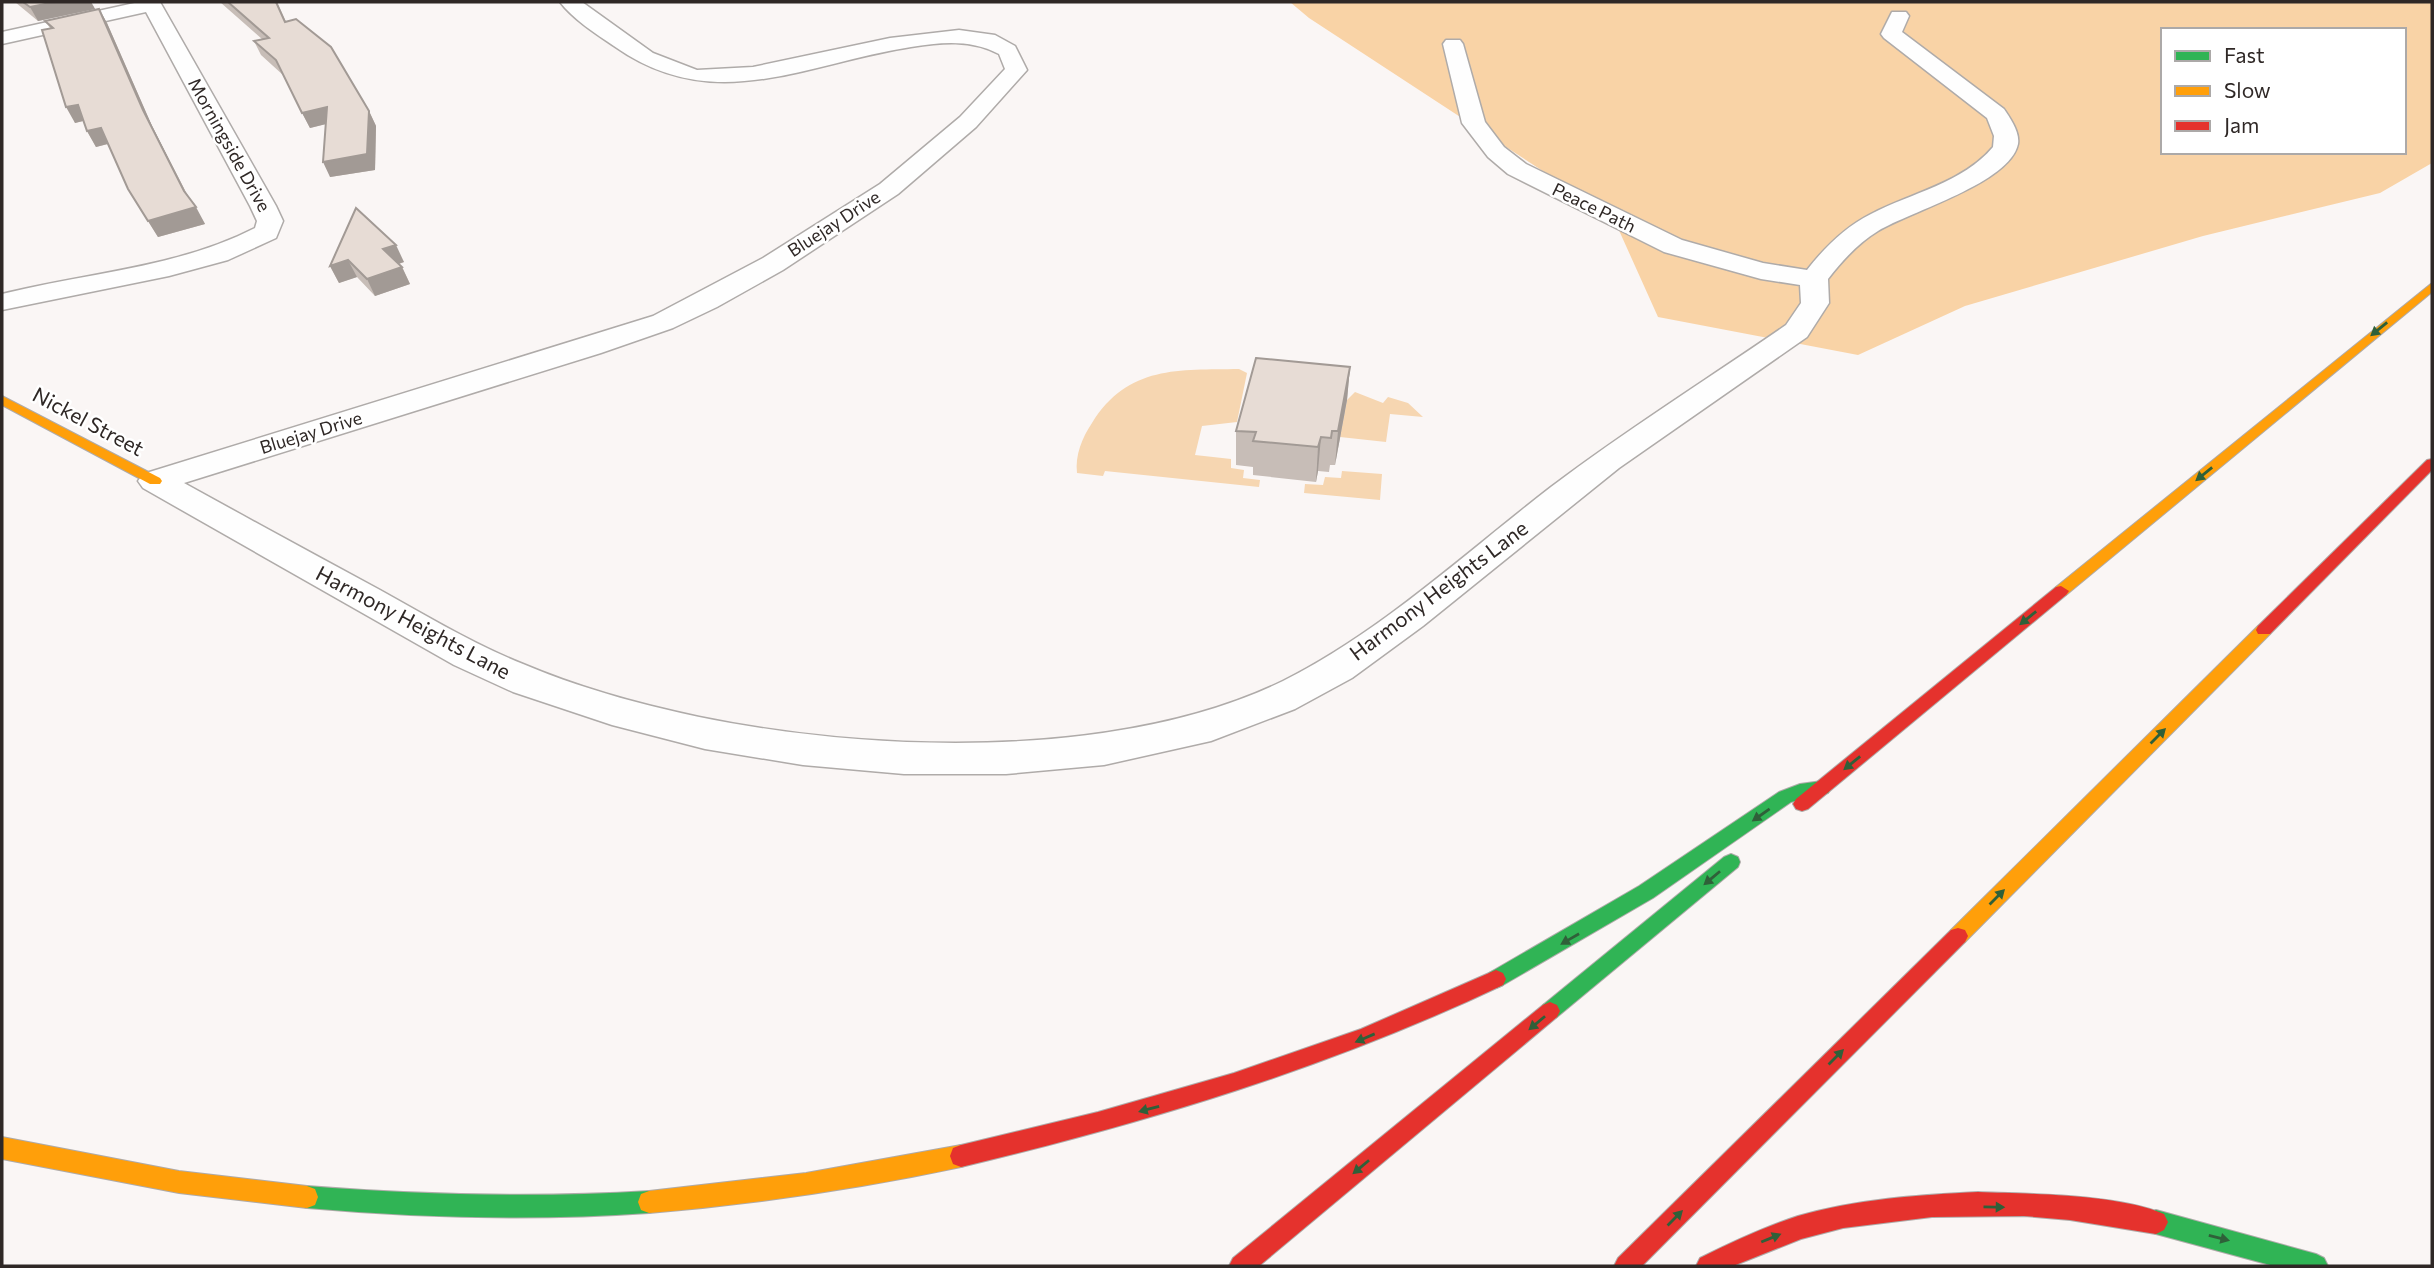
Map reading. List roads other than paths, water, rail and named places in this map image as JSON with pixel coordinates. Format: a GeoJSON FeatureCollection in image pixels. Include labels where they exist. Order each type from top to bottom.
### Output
{"type":"FeatureCollection","features":[{"type":"Feature","properties":{"kind":"main road"},"geometry":{"type":"LineString","coordinates":[[1789,814],[2432,286]]}},
{"type":"Feature","properties":{"kind":"main road","name":"Nickel Street"},"geometry":{"type":"LineString","coordinates":[[2,400],[155,481]]}},
{"type":"Feature","properties":{"kind":"main road"},"geometry":{"type":"LineString","coordinates":[[1626,1266],[2432,464]]}},
{"type":"Feature","properties":{"kind":"main road"},"geometry":{"type":"LineString","coordinates":[[2,1148],[97,1170],[270,1194],[377,1204],[474,1207],[594,1205],[718,1196],[839,1180],[944,1160],[1052,1135],[1166,1104],[1356,1042],[1529,962],[1678,872],[1793,793],[1822,788]]}},
{"type":"Feature","properties":{"kind":"main road"},"geometry":{"type":"LineString","coordinates":[[1241,1266],[1746,850]]}},
{"type":"Feature","properties":{"kind":"main road"},"geometry":{"type":"LineString","coordinates":[[1708,1266],[1779,1234],[1870,1212],[1951,1206],[2037,1208],[2126,1216],[2227,1240],[2316,1266]]}},
{"type":"Feature","properties":{"kind":"street","name":"Bluejay Drive"},"geometry":{"type":"LineString","coordinates":[[155,481],[590,347],[663,322],[707,301],[774,264],[889,189],[968,122],[1016,70],[1015,57],[1007,47],[986,39],[956,36],[924,38],[761,72],[698,76],[674,71],[648,58],[570,2]]}},
{"type":"Feature","properties":{"kind":"street"},"geometry":{"type":"LineString","coordinates":[[2,38],[151,3]]}},
{"type":"Feature","properties":{"kind":"street","name":"Morningside Drive"},"geometry":{"type":"LineString","coordinates":[[2,302],[65,287],[187,265],[239,248],[267,232],[270,221],[263,206],[151,3]]}},
{"type":"Feature","properties":{"kind":"street"},"geometry":{"type":"LineString","coordinates":[[1814,279],[1849,240],[1870,225],[1979,174],[2005,148],[2006,131],[1996,114],[1891,34],[1899,16]]}},
{"type":"Feature","properties":{"kind":"street","name":"Peace Path"},"geometry":{"type":"LineString","coordinates":[[1454,44],[1474,124],[1496,152],[1517,169],[1672,246],[1761,271],[1814,279]]}},
{"type":"Feature","properties":{"kind":"street","name":"Harmony Heights Lane"},"geometry":{"type":"LineString","coordinates":[[155,481],[450,646],[522,681],[609,712],[740,741],[871,757],[946,759],[1057,754],[1139,743],[1216,726],[1284,698],[1364,651],[1610,459],[1797,331],[1815,303],[1814,279]]}}]}
